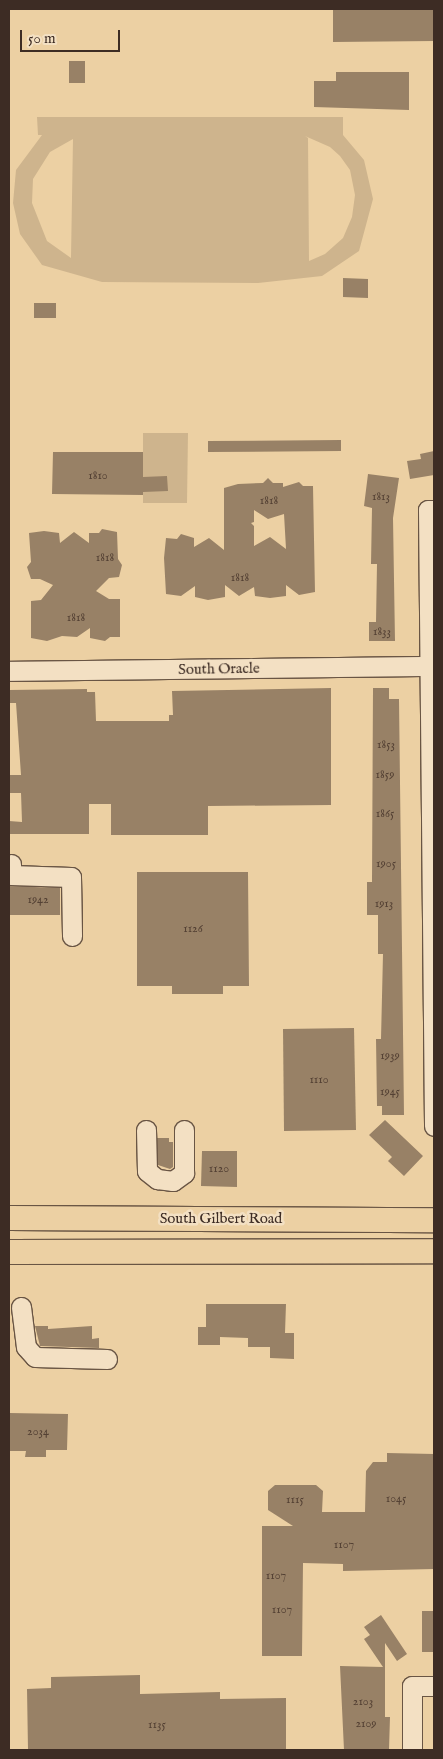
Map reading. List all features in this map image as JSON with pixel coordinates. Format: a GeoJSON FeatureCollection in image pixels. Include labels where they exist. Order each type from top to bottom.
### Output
{"type":"FeatureCollection","features":[{"type":"Feature","properties":{"kind":"main road","name":"South Gilbert Road"},"geometry":{"type":"LineString","coordinates":[[9,1218],[434,1220]]}},
{"type":"Feature","properties":{"kind":"main road"},"geometry":{"type":"LineString","coordinates":[[346,1220],[352,1252]]}},
{"type":"Feature","properties":{"kind":"main road"},"geometry":{"type":"LineString","coordinates":[[9,1252],[434,1251]]}},
{"type":"Feature","properties":{"kind":"street"},"geometry":{"type":"LineString","coordinates":[[431,510],[434,1126]]}},
{"type":"Feature","properties":{"kind":"street","name":"South Oracle"},"geometry":{"type":"LineString","coordinates":[[9,671],[432,666]]}},
{"type":"Feature","properties":{"kind":"street"},"geometry":{"type":"LineString","coordinates":[[11,864],[11,875],[71,877],[72,936]]}},
{"type":"Feature","properties":{"kind":"street"},"geometry":{"type":"LineString","coordinates":[[146,1130],[147,1171],[157,1180],[173,1181],[184,1172],[184,1130]]}},
{"type":"Feature","properties":{"kind":"street"},"geometry":{"type":"LineString","coordinates":[[21,1307],[26,1347],[35,1357],[108,1358]]}},
{"type":"Feature","properties":{"kind":"street"},"geometry":{"type":"LineString","coordinates":[[412,1750],[412,1686],[434,1686]]}},
{"type":"Feature","properties":{"kind":"shaded area"},"geometry":{"type":"Polygon","coordinates":[[[37,117],[343,117],[343,135],[364,160],[373,199],[359,251],[322,276],[258,283],[102,282],[42,265],[20,234],[13,203],[16,170],[42,135],[38,135],[37,117]],[[305,136],[308,138],[309,261],[325,254],[343,238],[352,217],[355,195],[350,170],[340,156],[330,147],[305,136]],[[73,139],[50,152],[33,179],[32,203],[47,241],[71,258],[71,257],[73,139]]]}},
{"type":"Feature","properties":{"kind":"shaded area"},"geometry":{"type":"Polygon","coordinates":[[[143,433],[188,433],[187,503],[143,503],[143,433]]]}},
{"type":"Feature","properties":{"kind":"building"},"geometry":{"type":"Polygon","coordinates":[[[333,9],[434,9],[434,41],[333,42],[333,9]]]}},
{"type":"Feature","properties":{"kind":"building"},"geometry":{"type":"Polygon","coordinates":[[[69,61],[85,61],[85,83],[69,83],[69,61]]]}},
{"type":"Feature","properties":{"kind":"building"},"geometry":{"type":"Polygon","coordinates":[[[336,72],[409,72],[409,110],[314,107],[314,81],[336,81],[336,72]]]}},
{"type":"Feature","properties":{"kind":"building"},"geometry":{"type":"Polygon","coordinates":[[[343,278],[368,279],[368,298],[343,297],[343,278]]]}},
{"type":"Feature","properties":{"kind":"building"},"geometry":{"type":"Polygon","coordinates":[[[34,303],[56,303],[56,318],[34,318],[34,303]]]}},
{"type":"Feature","properties":{"kind":"building"},"geometry":{"type":"Polygon","coordinates":[[[341,440],[341,451],[208,452],[208,441],[341,440]]]}},
{"type":"Feature","properties":{"kind":"building"},"geometry":{"type":"Polygon","coordinates":[[[434,451],[434,475],[410,479],[407,461],[421,459],[420,454],[434,451]]]}},
{"type":"Feature","properties":{"kind":"building"},"geometry":{"type":"Polygon","coordinates":[[[53,452],[143,452],[143,477],[167,476],[168,491],[143,492],[143,495],[52,494],[53,452]]]}},
{"type":"Feature","properties":{"kind":"building"},"geometry":{"type":"Polygon","coordinates":[[[368,474],[399,478],[393,518],[395,641],[369,641],[369,622],[376,622],[377,564],[371,564],[372,508],[364,506],[368,474]]]}},
{"type":"Feature","properties":{"kind":"building"},"geometry":{"type":"Polygon","coordinates":[[[268,478],[273,483],[283,483],[283,487],[299,482],[303,486],[313,486],[315,592],[299,595],[286,585],[286,596],[270,598],[255,596],[254,587],[239,596],[225,585],[225,597],[208,600],[195,597],[195,586],[181,596],[166,594],[164,558],[166,538],[177,539],[181,534],[194,538],[194,547],[209,538],[224,550],[224,488],[238,484],[263,483],[268,478]],[[254,510],[254,522],[251,523],[254,526],[254,546],[270,537],[286,549],[284,514],[268,519],[254,510]]]}},
{"type":"Feature","properties":{"kind":"building"},"geometry":{"type":"Polygon","coordinates":[[[102,529],[117,532],[118,559],[122,565],[119,577],[109,578],[96,591],[109,599],[120,599],[120,637],[110,637],[105,641],[90,638],[90,628],[77,637],[62,636],[47,641],[31,638],[31,601],[41,600],[53,585],[40,579],[31,579],[27,567],[31,562],[29,533],[44,531],[59,533],[60,543],[74,532],[89,543],[89,533],[99,533],[102,529]]]}},
{"type":"Feature","properties":{"kind":"building"},"geometry":{"type":"Polygon","coordinates":[[[331,688],[331,805],[208,806],[208,835],[111,835],[111,804],[89,804],[89,834],[9,834],[9,821],[22,822],[21,793],[9,793],[9,775],[21,775],[16,703],[9,703],[9,690],[87,689],[87,692],[95,692],[96,721],[169,721],[169,715],[173,715],[172,691],[331,688]]]}},
{"type":"Feature","properties":{"kind":"building"},"geometry":{"type":"Polygon","coordinates":[[[373,688],[389,688],[389,699],[399,699],[404,1115],[382,1115],[382,1106],[377,1106],[376,1039],[381,1039],[383,954],[378,954],[378,915],[367,915],[367,882],[372,882],[373,688]]]}},
{"type":"Feature","properties":{"kind":"building"},"geometry":{"type":"Polygon","coordinates":[[[137,872],[248,872],[249,986],[223,986],[223,994],[172,994],[172,986],[137,986],[137,872]]]}},
{"type":"Feature","properties":{"kind":"building"},"geometry":{"type":"Polygon","coordinates":[[[9,886],[60,888],[60,915],[9,915],[9,886]]]}},
{"type":"Feature","properties":{"kind":"building"},"geometry":{"type":"Polygon","coordinates":[[[354,1028],[356,1130],[284,1131],[283,1029],[354,1028]]]}},
{"type":"Feature","properties":{"kind":"building"},"geometry":{"type":"Polygon","coordinates":[[[385,1120],[423,1156],[404,1176],[388,1161],[392,1157],[369,1135],[385,1120]]]}},
{"type":"Feature","properties":{"kind":"building"},"geometry":{"type":"Polygon","coordinates":[[[157,1138],[169,1138],[169,1142],[173,1142],[173,1167],[170,1169],[158,1165],[157,1138]]]}},
{"type":"Feature","properties":{"kind":"building"},"geometry":{"type":"Polygon","coordinates":[[[202,1151],[237,1151],[237,1187],[201,1186],[202,1151]]]}},
{"type":"Feature","properties":{"kind":"building"},"geometry":{"type":"Polygon","coordinates":[[[206,1304],[286,1304],[285,1333],[294,1333],[294,1359],[270,1358],[270,1347],[248,1347],[248,1338],[220,1337],[220,1345],[198,1345],[198,1327],[206,1327],[206,1304]]]}},
{"type":"Feature","properties":{"kind":"building"},"geometry":{"type":"Polygon","coordinates":[[[35,1326],[48,1326],[48,1329],[92,1326],[92,1339],[99,1338],[99,1348],[40,1346],[35,1326]]]}},
{"type":"Feature","properties":{"kind":"building"},"geometry":{"type":"Polygon","coordinates":[[[9,1413],[68,1414],[67,1450],[46,1450],[46,1457],[25,1457],[26,1451],[9,1451],[9,1413]]]}},
{"type":"Feature","properties":{"kind":"building"},"geometry":{"type":"Polygon","coordinates":[[[387,1453],[434,1454],[434,1569],[343,1571],[343,1564],[303,1563],[302,1656],[262,1656],[262,1526],[293,1526],[268,1510],[268,1491],[275,1485],[316,1485],[323,1491],[322,1512],[365,1512],[366,1471],[373,1462],[387,1462],[387,1453]]]}},
{"type":"Feature","properties":{"kind":"building"},"geometry":{"type":"Polygon","coordinates":[[[422,1611],[434,1611],[434,1652],[422,1652],[422,1611]]]}},
{"type":"Feature","properties":{"kind":"building"},"geometry":{"type":"Polygon","coordinates":[[[381,1615],[407,1654],[397,1661],[385,1643],[385,1717],[390,1717],[389,1750],[344,1750],[340,1666],[383,1667],[364,1639],[370,1635],[364,1627],[381,1615]]]}},
{"type":"Feature","properties":{"kind":"building"},"geometry":{"type":"Polygon","coordinates":[[[140,1675],[140,1694],[220,1692],[220,1699],[286,1698],[286,1750],[28,1750],[27,1689],[51,1688],[51,1677],[140,1675]]]}}]}
